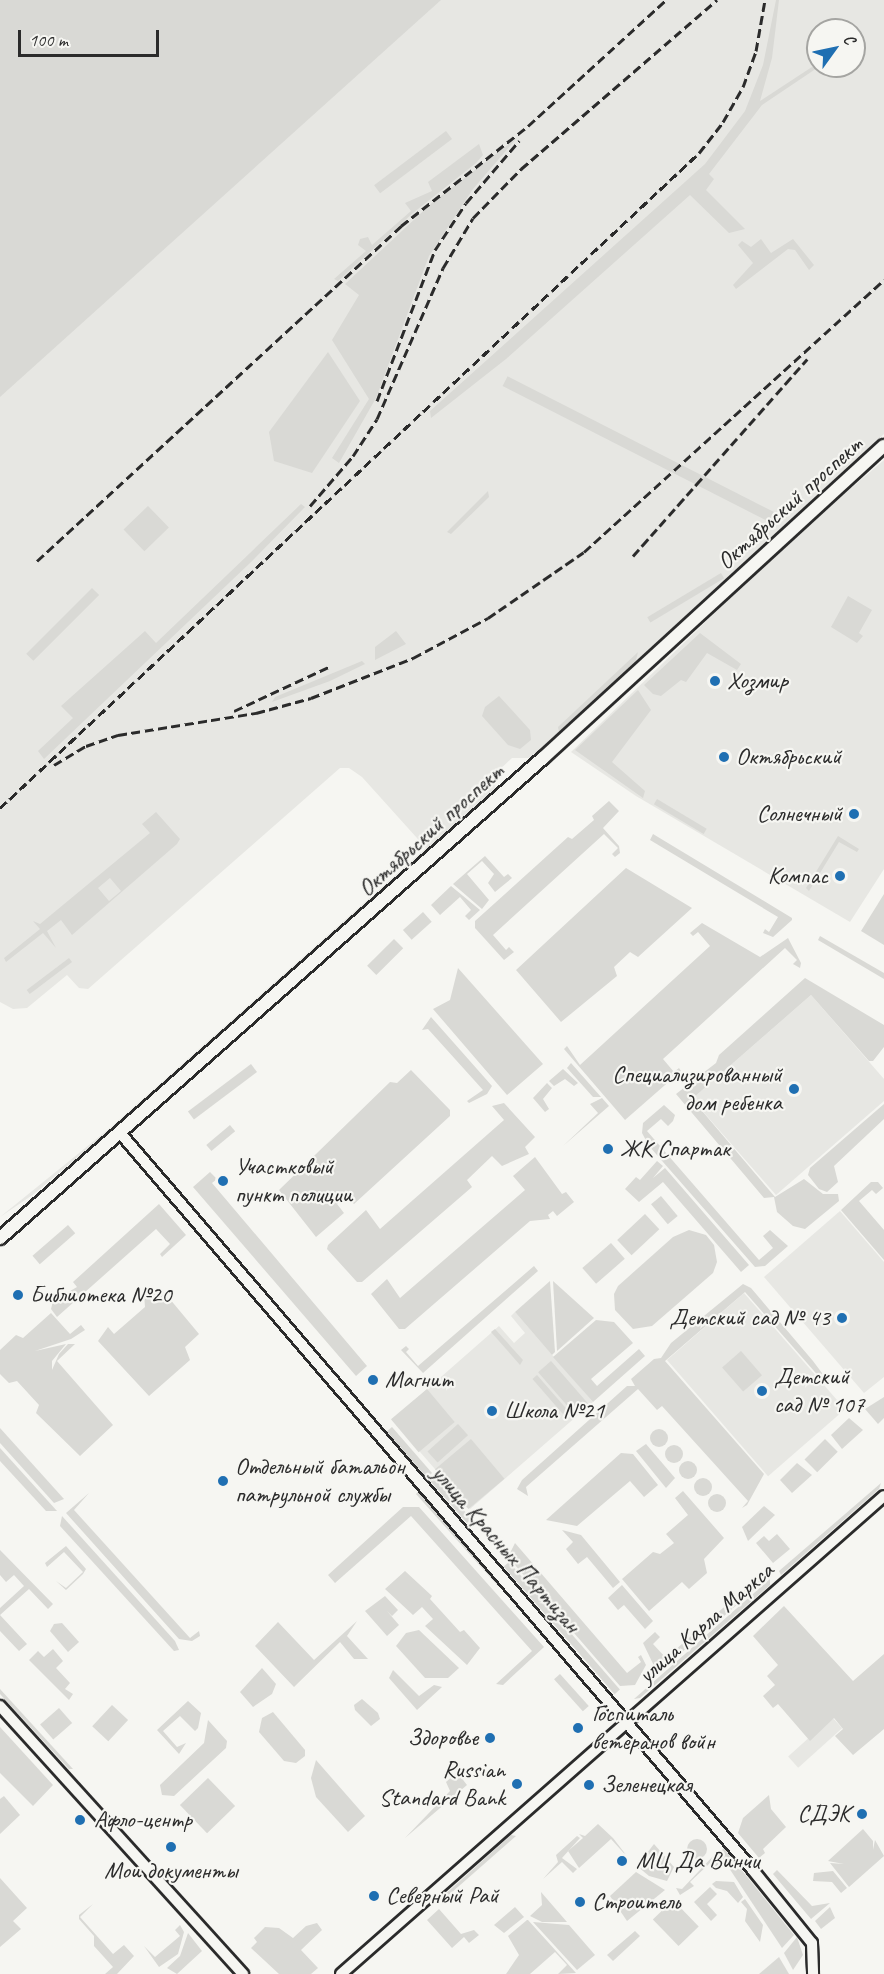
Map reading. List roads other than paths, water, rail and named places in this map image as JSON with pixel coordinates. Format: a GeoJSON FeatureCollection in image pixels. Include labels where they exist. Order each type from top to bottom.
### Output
{"type":"FeatureCollection","features":[{"type":"Feature","properties":{"kind":"main road","name":"Октябрьский проспект"},"geometry":{"type":"LineString","coordinates":[[0,1238],[121,1134],[548,754],[884,446]]}},
{"type":"Feature","properties":{"kind":"street","name":"улица Красных Партизан"},"geometry":{"type":"LineString","coordinates":[[121,1134],[626,1720],[812,1943],[813,1974]]}},
{"type":"Feature","properties":{"kind":"street","name":"улица Карла Маркса"},"geometry":{"type":"LineString","coordinates":[[342,1974],[626,1720],[884,1496]]}},
{"type":"Feature","properties":{"kind":"street"},"geometry":{"type":"LineString","coordinates":[[0,1706],[243,1974]]}},
{"type":"Feature","properties":{"kind":"street"},"geometry":{"type":"LineString","coordinates":[[802,1974],[814,1962]]}},
{"type":"Feature","properties":{"kind":"railway"},"geometry":{"type":"LineString","coordinates":[[37,561],[401,226],[528,126],[666,0]]}},
{"type":"Feature","properties":{"kind":"railway"},"geometry":{"type":"LineString","coordinates":[[310,506],[353,456],[377,419],[443,268],[473,218],[521,169],[717,0]]}},
{"type":"Feature","properties":{"kind":"railway"},"geometry":{"type":"LineString","coordinates":[[0,808],[699,153],[723,122],[743,87],[756,51],[765,0]]}},
{"type":"Feature","properties":{"kind":"railway"},"geometry":{"type":"LineString","coordinates":[[377,401],[435,250],[466,203],[519,141]]}},
{"type":"Feature","properties":{"kind":"railway"},"geometry":{"type":"LineString","coordinates":[[54,765],[86,746],[118,735],[256,713],[311,698],[413,658],[488,618],[584,552],[884,280]]}},
{"type":"Feature","properties":{"kind":"railway"},"geometry":{"type":"LineString","coordinates":[[633,556],[807,359]]}},
{"type":"Feature","properties":{"kind":"railway"},"geometry":{"type":"LineString","coordinates":[[234,711],[331,666]]}},
{"type":"Feature","properties":{"kind":"place","name":"Хозмир"},"geometry":{"type":"Point","coordinates":[715,681]}},
{"type":"Feature","properties":{"kind":"place","name":"Октябрьский"},"geometry":{"type":"Point","coordinates":[724,757]}},
{"type":"Feature","properties":{"kind":"place","name":"Солнечный"},"geometry":{"type":"Point","coordinates":[854,814]}},
{"type":"Feature","properties":{"kind":"place","name":"Компас"},"geometry":{"type":"Point","coordinates":[840,876]}},
{"type":"Feature","properties":{"kind":"place","name":"Специализированный дом ребенка"},"geometry":{"type":"Point","coordinates":[794,1089]}},
{"type":"Feature","properties":{"kind":"place","name":"ЖК Спартак"},"geometry":{"type":"Point","coordinates":[608,1149]}},
{"type":"Feature","properties":{"kind":"place","name":"Участковый пункт полиции"},"geometry":{"type":"Point","coordinates":[223,1181]}},
{"type":"Feature","properties":{"kind":"place","name":"Библиотека №20"},"geometry":{"type":"Point","coordinates":[18,1295]}},
{"type":"Feature","properties":{"kind":"place","name":"Детский сад № 43"},"geometry":{"type":"Point","coordinates":[842,1318]}},
{"type":"Feature","properties":{"kind":"place","name":"Магнит"},"geometry":{"type":"Point","coordinates":[373,1380]}},
{"type":"Feature","properties":{"kind":"place","name":"Детский сад № 107"},"geometry":{"type":"Point","coordinates":[762,1391]}},
{"type":"Feature","properties":{"kind":"place","name":"Школа №21"},"geometry":{"type":"Point","coordinates":[492,1411]}},
{"type":"Feature","properties":{"kind":"place","name":"Отдельный батальон патрульной службы"},"geometry":{"type":"Point","coordinates":[223,1481]}},
{"type":"Feature","properties":{"kind":"place","name":"Госпиталь ветеранов войн"},"geometry":{"type":"Point","coordinates":[578,1728]}},
{"type":"Feature","properties":{"kind":"place","name":"Здоровье"},"geometry":{"type":"Point","coordinates":[490,1738]}},
{"type":"Feature","properties":{"kind":"place","name":"Russian Standard Bank"},"geometry":{"type":"Point","coordinates":[517,1784]}},
{"type":"Feature","properties":{"kind":"place","name":"Зеленецкая"},"geometry":{"type":"Point","coordinates":[589,1785]}},
{"type":"Feature","properties":{"kind":"place","name":"СДЭК"},"geometry":{"type":"Point","coordinates":[862,1814]}},
{"type":"Feature","properties":{"kind":"place","name":"Афло-центр"},"geometry":{"type":"Point","coordinates":[80,1820]}},
{"type":"Feature","properties":{"kind":"place","name":"Мои документы"},"geometry":{"type":"Point","coordinates":[171,1847]}},
{"type":"Feature","properties":{"kind":"place","name":"МЦ Да Винчи"},"geometry":{"type":"Point","coordinates":[622,1861]}},
{"type":"Feature","properties":{"kind":"place","name":"Северный Рай"},"geometry":{"type":"Point","coordinates":[374,1896]}},
{"type":"Feature","properties":{"kind":"place","name":"Строитель"},"geometry":{"type":"Point","coordinates":[580,1902]}}]}
